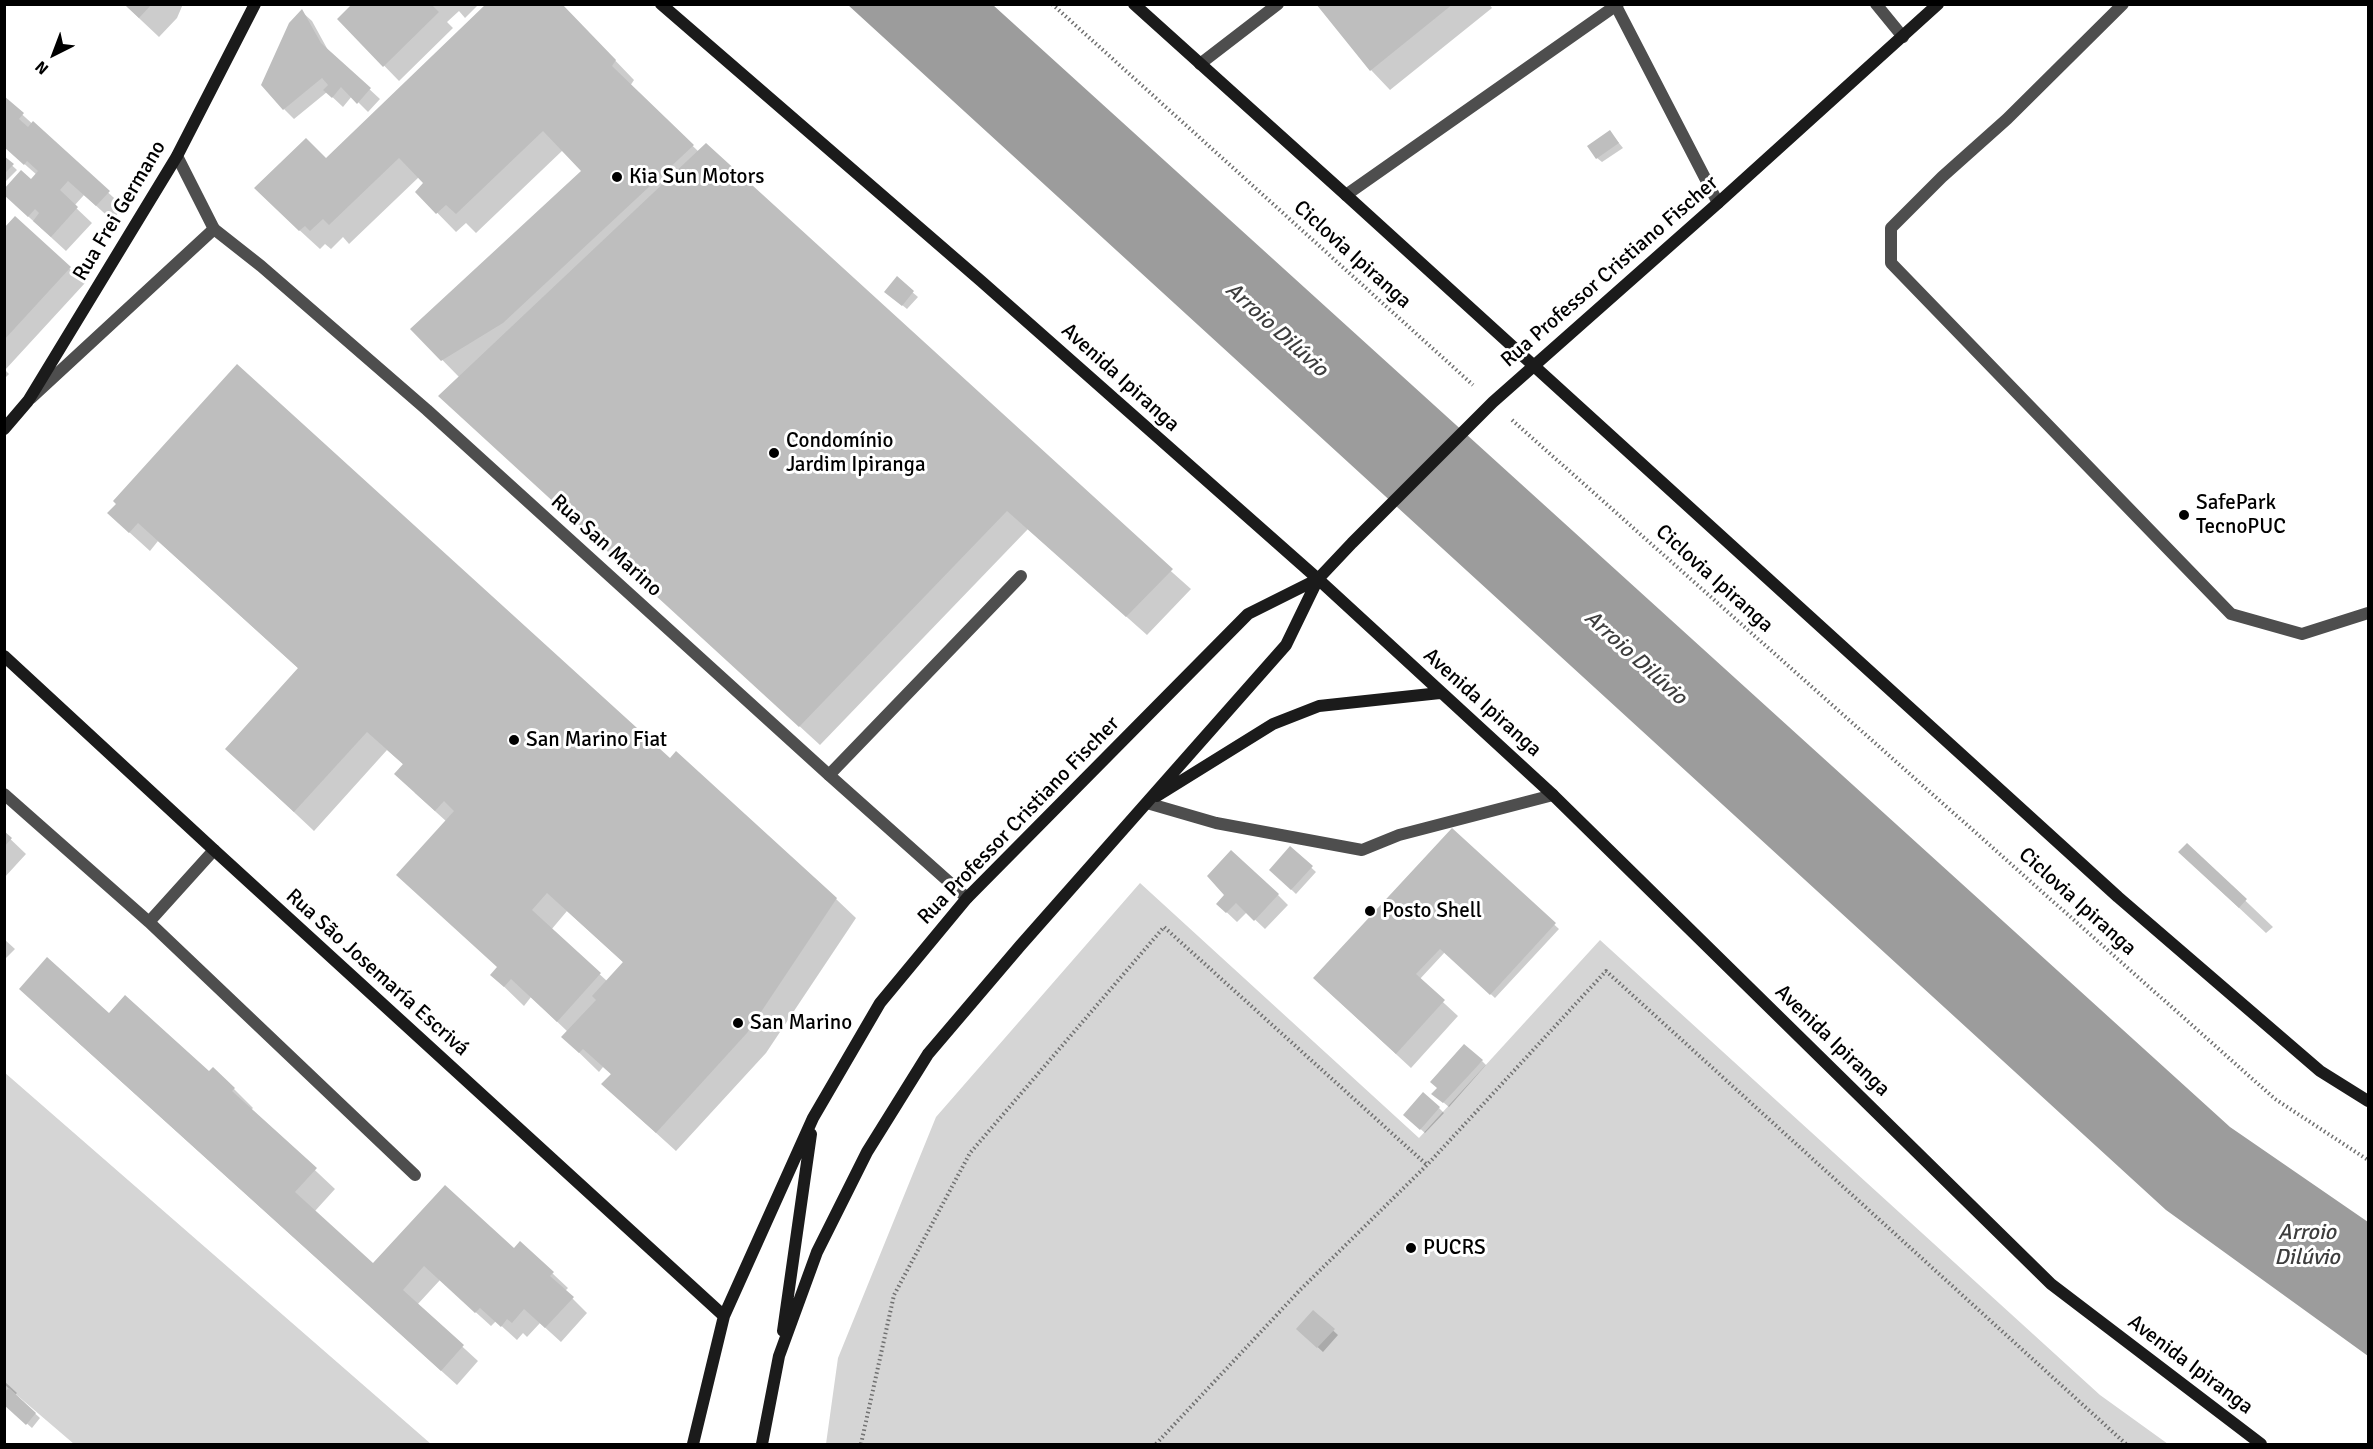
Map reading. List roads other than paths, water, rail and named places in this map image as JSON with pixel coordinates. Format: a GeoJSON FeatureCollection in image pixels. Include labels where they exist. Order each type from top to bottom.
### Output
{"type":"FeatureCollection","features":[{"type":"Feature","properties":{"kind":"main road","name":"Rua Frei Germano"},"geometry":{"type":"LineString","coordinates":[[4,429],[28,401],[177,156],[255,4]]}},
{"type":"Feature","properties":{"kind":"main road","name":"Avenida Ipiranga"},"geometry":{"type":"LineString","coordinates":[[661,4],[981,281],[1318,579],[1553,795],[2051,1284],[2262,1444]]}},
{"type":"Feature","properties":{"kind":"main road"},"geometry":{"type":"LineString","coordinates":[[1134,4],[2118,897],[2320,1071],[2368,1101]]}},
{"type":"Feature","properties":{"kind":"main road","name":"Rua Professor Cristiano Fischer"},"geometry":{"type":"LineString","coordinates":[[762,1444],[779,1356],[817,1252],[867,1152],[928,1054],[1020,946],[1286,645],[1318,579],[1352,543],[1482,412],[1938,4]]}},
{"type":"Feature","properties":{"kind":"main road","name":"Rua Professor Cristiano Fischer"},"geometry":{"type":"LineString","coordinates":[[693,1444],[724,1316],[813,1118],[880,1003],[967,898],[1248,614],[1318,579]]}},
{"type":"Feature","properties":{"kind":"main road","name":"Rua São Josemaría Escrivá"},"geometry":{"type":"LineString","coordinates":[[4,656],[724,1316]]}},
{"type":"Feature","properties":{"kind":"main road"},"geometry":{"type":"LineString","coordinates":[[1147,803],[1273,724],[1319,706],[1440,693]]}},
{"type":"Feature","properties":{"kind":"main road"},"geometry":{"type":"LineString","coordinates":[[779,1356],[813,1118]]}},
{"type":"Feature","properties":{"kind":"street"},"geometry":{"type":"LineString","coordinates":[[1200,64],[1278,4]]}},
{"type":"Feature","properties":{"kind":"street"},"geometry":{"type":"LineString","coordinates":[[1876,4],[1903,37]]}},
{"type":"Feature","properties":{"kind":"street"},"geometry":{"type":"LineString","coordinates":[[2123,4],[2007,119],[1942,177],[1891,228],[1891,263],[2231,614],[2302,634],[2368,613]]}},
{"type":"Feature","properties":{"kind":"street"},"geometry":{"type":"LineString","coordinates":[[1346,195],[1617,5],[1718,203]]}},
{"type":"Feature","properties":{"kind":"street"},"geometry":{"type":"LineString","coordinates":[[28,401],[214,230],[177,156]]}},
{"type":"Feature","properties":{"kind":"street","name":"Rua San Marino"},"geometry":{"type":"LineString","coordinates":[[214,230],[261,266],[427,410],[829,776],[967,898]]}},
{"type":"Feature","properties":{"kind":"street"},"geometry":{"type":"LineString","coordinates":[[829,776],[1021,576]]}},
{"type":"Feature","properties":{"kind":"street"},"geometry":{"type":"LineString","coordinates":[[4,794],[149,922],[415,1175]]}},
{"type":"Feature","properties":{"kind":"street"},"geometry":{"type":"LineString","coordinates":[[1147,803],[1216,823],[1362,850],[1399,835],[1553,795]]}},
{"type":"Feature","properties":{"kind":"street"},"geometry":{"type":"LineString","coordinates":[[149,922],[214,850]]}},
{"type":"Feature","properties":{"kind":"water","name":"Arroio Dilúvio"},"geometry":{"type":"Polygon","coordinates":[[[848,5],[993,5],[2230,1127],[2368,1222],[2368,1356],[2166,1210],[848,5]]]}},
{"type":"Feature","properties":{"kind":"place","name":"Kia Sun Motors"},"geometry":{"type":"Point","coordinates":[617,177]}},
{"type":"Feature","properties":{"kind":"place","name":"Condomínio Jardim Ipiranga"},"geometry":{"type":"Point","coordinates":[774,453]}},
{"type":"Feature","properties":{"kind":"place","name":"SafePark TecnoPUC"},"geometry":{"type":"Point","coordinates":[2184,515]}},
{"type":"Feature","properties":{"kind":"place","name":"San Marino Fiat"},"geometry":{"type":"Point","coordinates":[514,740]}},
{"type":"Feature","properties":{"kind":"place","name":"Posto Shell"},"geometry":{"type":"Point","coordinates":[1370,911]}},
{"type":"Feature","properties":{"kind":"place","name":"San Marino"},"geometry":{"type":"Point","coordinates":[738,1023]}},
{"type":"Feature","properties":{"kind":"place","name":"PUCRS"},"geometry":{"type":"Point","coordinates":[1411,1248]}}]}
